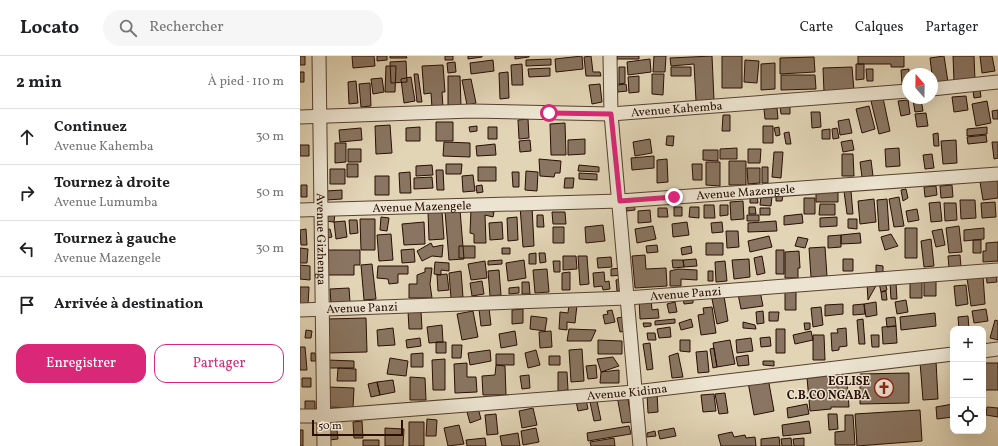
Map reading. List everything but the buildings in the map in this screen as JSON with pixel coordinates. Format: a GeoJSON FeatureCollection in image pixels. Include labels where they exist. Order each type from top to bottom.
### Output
{"type":"FeatureCollection","features":[{"type":"Feature","properties":{"kind":"street","name":"Avenue Gizhenga"},"geometry":{"type":"LineString","coordinates":[[319,56],[321,310],[324,446]]}},
{"type":"Feature","properties":{"kind":"street"},"geometry":{"type":"LineString","coordinates":[[610,56],[611,114],[620,201],[634,392],[640,446]]}},
{"type":"Feature","properties":{"kind":"street"},"geometry":{"type":"LineString","coordinates":[[938,87],[998,82]]}},
{"type":"Feature","properties":{"kind":"street","name":"Avenue Kahemba"},"geometry":{"type":"LineString","coordinates":[[300,117],[472,111],[611,114],[902,91]]}},
{"type":"Feature","properties":{"kind":"street","name":"Avenue Mazengele"},"geometry":{"type":"LineString","coordinates":[[300,210],[620,201],[998,174]]}},
{"type":"Feature","properties":{"kind":"street","name":"Avenue Panzi"},"geometry":{"type":"LineString","coordinates":[[300,310],[627,298],[998,270]]}},
{"type":"Feature","properties":{"kind":"street"},"geometry":{"type":"LineString","coordinates":[[986,351],[998,349]]}},
{"type":"Feature","properties":{"kind":"street","name":"Avenue Kidima"},"geometry":{"type":"LineString","coordinates":[[300,416],[324,416],[634,392],[950,354]]}},
{"type":"Feature","properties":{"kind":"place","name":"EGLISE C.B.CO NGABA"},"geometry":{"type":"Point","coordinates":[884,388]}},
{"type":"Feature","properties":{"kind":"route"},"geometry":{"type":"LineString","coordinates":[[549,113],[611,114],[620,201],[674,197]]}}]}
